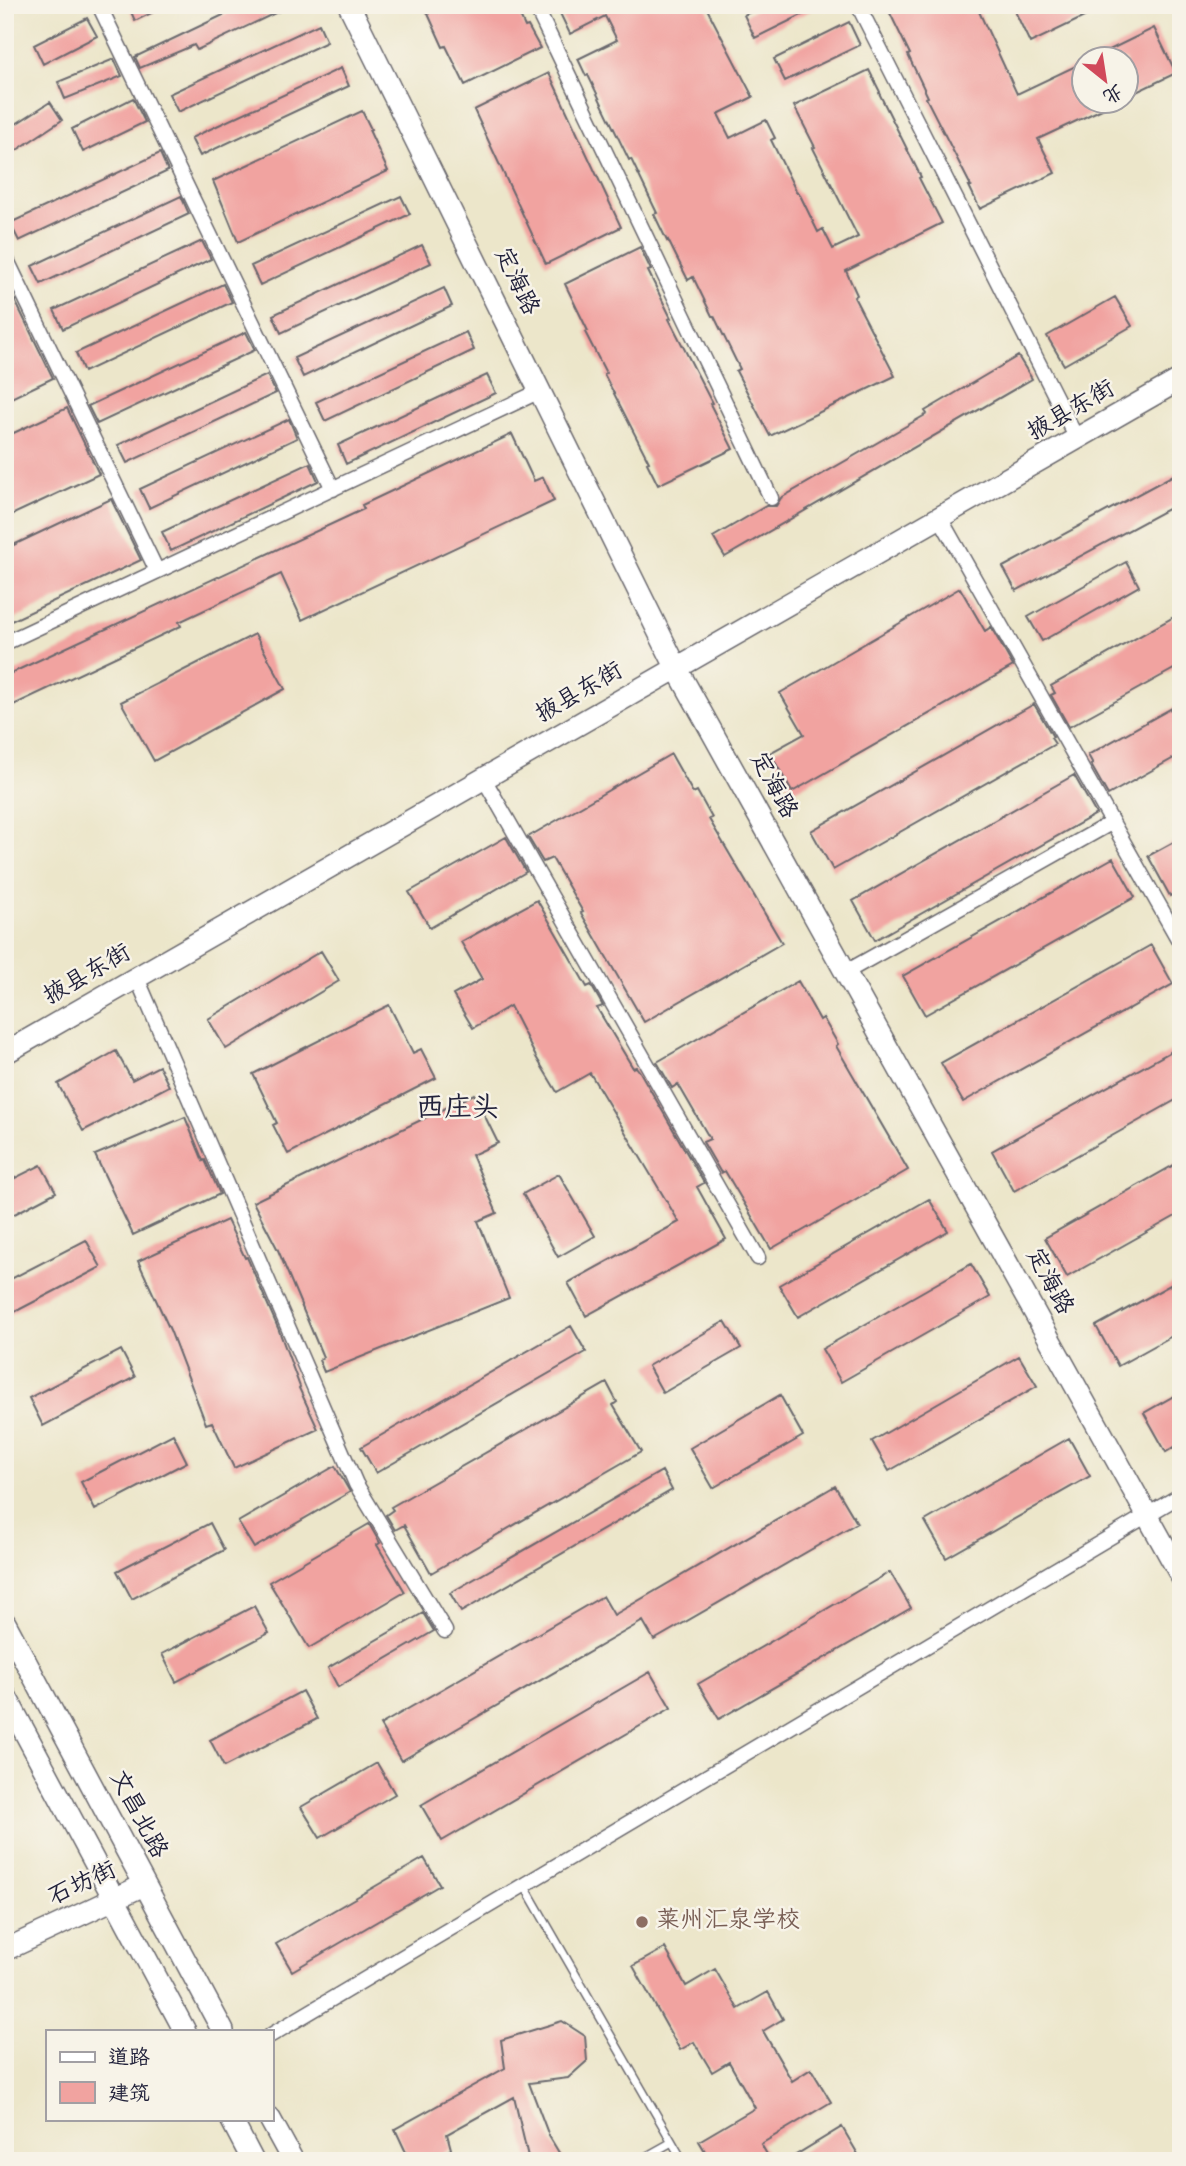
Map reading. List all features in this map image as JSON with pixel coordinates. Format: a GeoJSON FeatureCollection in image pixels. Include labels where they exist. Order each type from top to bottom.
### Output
{"type":"FeatureCollection","features":[{"type":"Feature","properties":{"kind":"main road","name":"定海路"},"geometry":{"type":"LineString","coordinates":[[349,5],[677,669],[1181,1576]]}},
{"type":"Feature","properties":{"kind":"main road","name":"掖县东街"},"geometry":{"type":"LineString","coordinates":[[5,1053],[1181,379]]}},
{"type":"Feature","properties":{"kind":"main road","name":"文昌北路"},"geometry":{"type":"LineString","coordinates":[[5,1623],[222,2030]]}},
{"type":"Feature","properties":{"kind":"main road"},"geometry":{"type":"LineString","coordinates":[[5,1695],[184,2030]]}},
{"type":"Feature","properties":{"kind":"main road","name":"石坊街"},"geometry":{"type":"LineString","coordinates":[[5,1950],[145,1885]]}},
{"type":"Feature","properties":{"kind":"main road"},"geometry":{"type":"LineString","coordinates":[[232,2120],[253,2161]]}},
{"type":"Feature","properties":{"kind":"main road"},"geometry":{"type":"LineString","coordinates":[[272,2120],[293,2161]]}},
{"type":"Feature","properties":{"kind":"street"},"geometry":{"type":"LineString","coordinates":[[99,5],[333,489]]}},
{"type":"Feature","properties":{"kind":"street"},"geometry":{"type":"LineString","coordinates":[[535,5],[771,498]]}},
{"type":"Feature","properties":{"kind":"street"},"geometry":{"type":"LineString","coordinates":[[858,5],[1077,439]]}},
{"type":"Feature","properties":{"kind":"street"},"geometry":{"type":"LineString","coordinates":[[5,256],[157,572]]}},
{"type":"Feature","properties":{"kind":"street"},"geometry":{"type":"LineString","coordinates":[[5,643],[540,391]]}},
{"type":"Feature","properties":{"kind":"street"},"geometry":{"type":"LineString","coordinates":[[940,518],[1181,944]]}},
{"type":"Feature","properties":{"kind":"street"},"geometry":{"type":"LineString","coordinates":[[484,779],[758,1258]]}},
{"type":"Feature","properties":{"kind":"street"},"geometry":{"type":"LineString","coordinates":[[846,972],[1111,823]]}},
{"type":"Feature","properties":{"kind":"street"},"geometry":{"type":"LineString","coordinates":[[137,978],[356,1484],[445,1631]]}},
{"type":"Feature","properties":{"kind":"street"},"geometry":{"type":"LineString","coordinates":[[273,2034],[1181,1495]]}},
{"type":"Feature","properties":{"kind":"lane"},"geometry":{"type":"LineString","coordinates":[[524,1885],[683,2161]]}},
{"type":"Feature","properties":{"kind":"lane"},"geometry":{"type":"LineString","coordinates":[[638,2161],[671,2141]]}},
{"type":"Feature","properties":{"kind":"building"},"geometry":{"type":"Polygon","coordinates":[[[128,5],[168,5],[135,21],[128,5]]]}},
{"type":"Feature","properties":{"kind":"building"},"geometry":{"type":"Polygon","coordinates":[[[244,5],[292,5],[197,50],[194,45],[140,68],[135,57],[244,5]]]}},
{"type":"Feature","properties":{"kind":"building"},"geometry":{"type":"Polygon","coordinates":[[[424,5],[515,5],[525,27],[528,26],[540,48],[465,85],[446,46],[443,47],[424,5]]]}},
{"type":"Feature","properties":{"kind":"building"},"geometry":{"type":"Polygon","coordinates":[[[556,5],[705,5],[753,97],[718,114],[730,138],[766,120],[775,138],[771,140],[797,193],[818,232],[823,229],[833,249],[858,237],[794,106],[869,70],[942,223],[846,271],[857,295],[854,297],[895,376],[770,436],[736,371],[740,369],[714,316],[693,277],[688,280],[667,241],[631,159],[629,160],[578,59],[617,40],[605,16],[570,34],[556,5]]]}},
{"type":"Feature","properties":{"kind":"building"},"geometry":{"type":"Polygon","coordinates":[[[765,5],[822,5],[755,38],[744,15],[765,5]]]}},
{"type":"Feature","properties":{"kind":"building"},"geometry":{"type":"Polygon","coordinates":[[[886,5],[976,5],[1017,94],[1070,69],[1070,116],[1087,116],[1038,139],[1055,173],[980,209],[926,98],[928,97],[908,55],[910,54],[886,5]]]}},
{"type":"Feature","properties":{"kind":"building"},"geometry":{"type":"Polygon","coordinates":[[[1012,5],[1109,5],[1030,43],[1012,5]]]}},
{"type":"Feature","properties":{"kind":"building"},"geometry":{"type":"Polygon","coordinates":[[[87,18],[97,36],[43,64],[34,45],[87,18]]]}},
{"type":"Feature","properties":{"kind":"building"},"geometry":{"type":"Polygon","coordinates":[[[849,22],[860,45],[785,81],[774,59],[849,22]]]}},
{"type":"Feature","properties":{"kind":"building"},"geometry":{"type":"Polygon","coordinates":[[[319,24],[327,42],[178,112],[169,94],[319,24]]]}},
{"type":"Feature","properties":{"kind":"building"},"geometry":{"type":"Polygon","coordinates":[[[1154,28],[1176,73],[1140,90],[1140,46],[1117,46],[1154,28]]]}},
{"type":"Feature","properties":{"kind":"building"},"geometry":{"type":"Polygon","coordinates":[[[114,59],[122,76],[65,99],[58,82],[114,59]]]}},
{"type":"Feature","properties":{"kind":"building"},"geometry":{"type":"Polygon","coordinates":[[[341,68],[349,86],[200,156],[191,138],[341,68]]]}},
{"type":"Feature","properties":{"kind":"building"},"geometry":{"type":"Polygon","coordinates":[[[549,73],[621,227],[546,264],[474,110],[549,73]]]}},
{"type":"Feature","properties":{"kind":"building"},"geometry":{"type":"Polygon","coordinates":[[[133,98],[145,122],[83,152],[72,129],[133,98]]]}},
{"type":"Feature","properties":{"kind":"building"},"geometry":{"type":"Polygon","coordinates":[[[50,102],[62,120],[5,158],[5,131],[50,102]]]}},
{"type":"Feature","properties":{"kind":"building"},"geometry":{"type":"Polygon","coordinates":[[[362,111],[388,171],[238,242],[213,181],[362,111]]]}},
{"type":"Feature","properties":{"kind":"building"},"geometry":{"type":"Polygon","coordinates":[[[160,153],[168,171],[19,241],[10,223],[160,153]]]}},
{"type":"Feature","properties":{"kind":"building"},"geometry":{"type":"Polygon","coordinates":[[[181,196],[189,214],[41,284],[32,266],[181,196]]]}},
{"type":"Feature","properties":{"kind":"building"},"geometry":{"type":"Polygon","coordinates":[[[401,196],[410,214],[260,285],[251,266],[401,196]]]}},
{"type":"Feature","properties":{"kind":"building"},"geometry":{"type":"Polygon","coordinates":[[[202,241],[211,259],[63,329],[54,310],[202,241]]]}},
{"type":"Feature","properties":{"kind":"building"},"geometry":{"type":"Polygon","coordinates":[[[422,245],[431,263],[281,333],[273,315],[422,245]]]}},
{"type":"Feature","properties":{"kind":"building"},"geometry":{"type":"Polygon","coordinates":[[[640,247],[651,270],[648,271],[671,318],[669,319],[733,449],[658,485],[604,374],[606,373],[585,332],[588,331],[565,284],[640,247]]]}},
{"type":"Feature","properties":{"kind":"building"},"geometry":{"type":"Polygon","coordinates":[[[5,280],[53,378],[5,401],[5,280]]]}},
{"type":"Feature","properties":{"kind":"building"},"geometry":{"type":"Polygon","coordinates":[[[223,284],[232,302],[84,372],[76,353],[223,284]]]}},
{"type":"Feature","properties":{"kind":"building"},"geometry":{"type":"Polygon","coordinates":[[[444,288],[452,306],[303,377],[294,358],[444,288]]]}},
{"type":"Feature","properties":{"kind":"building"},"geometry":{"type":"Polygon","coordinates":[[[1115,297],[1132,326],[1064,365],[1047,336],[1115,297]]]}},
{"type":"Feature","properties":{"kind":"building"},"geometry":{"type":"Polygon","coordinates":[[[246,332],[255,350],[97,424],[88,406],[246,332]]]}},
{"type":"Feature","properties":{"kind":"building"},"geometry":{"type":"Polygon","coordinates":[[[466,332],[474,350],[325,421],[316,402],[466,332]]]}},
{"type":"Feature","properties":{"kind":"building"},"geometry":{"type":"Polygon","coordinates":[[[1018,356],[1032,379],[725,557],[713,537],[766,506],[776,506],[781,498],[927,414],[925,411],[1018,356]]]}},
{"type":"Feature","properties":{"kind":"building"},"geometry":{"type":"Polygon","coordinates":[[[267,375],[276,393],[127,463],[118,445],[267,375]]]}},
{"type":"Feature","properties":{"kind":"building"},"geometry":{"type":"Polygon","coordinates":[[[487,375],[496,393],[346,464],[338,445],[487,375]]]}},
{"type":"Feature","properties":{"kind":"building"},"geometry":{"type":"Polygon","coordinates":[[[67,408],[99,474],[5,518],[5,437],[67,408]]]}},
{"type":"Feature","properties":{"kind":"building"},"geometry":{"type":"Polygon","coordinates":[[[289,419],[297,438],[149,508],[140,489],[289,419]]]}},
{"type":"Feature","properties":{"kind":"building"},"geometry":{"type":"Polygon","coordinates":[[[512,434],[534,481],[543,477],[554,501],[302,620],[281,574],[179,622],[181,626],[5,709],[5,676],[364,509],[362,505],[512,434]]]}},
{"type":"Feature","properties":{"kind":"building"},"geometry":{"type":"Polygon","coordinates":[[[310,463],[318,481],[171,551],[162,532],[310,463]]]}},
{"type":"Feature","properties":{"kind":"building"},"geometry":{"type":"Polygon","coordinates":[[[1181,471],[1181,502],[1016,591],[1003,567],[1181,471]]]}},
{"type":"Feature","properties":{"kind":"building"},"geometry":{"type":"Polygon","coordinates":[[[111,499],[141,560],[5,624],[5,549],[111,499]]]}},
{"type":"Feature","properties":{"kind":"building"},"geometry":{"type":"Polygon","coordinates":[[[1126,562],[1139,586],[1042,641],[1028,617],[1126,562]]]}},
{"type":"Feature","properties":{"kind":"building"},"geometry":{"type":"Polygon","coordinates":[[[960,588],[985,631],[991,627],[1013,666],[792,792],[770,753],[804,734],[780,693],[960,588]]]}},
{"type":"Feature","properties":{"kind":"building"},"geometry":{"type":"Polygon","coordinates":[[[1181,613],[1181,665],[1069,727],[1051,695],[1055,693],[1051,686],[1181,613]]]}},
{"type":"Feature","properties":{"kind":"building"},"geometry":{"type":"Polygon","coordinates":[[[255,634],[285,689],[154,761],[121,702],[255,634]]]}},
{"type":"Feature","properties":{"kind":"building"},"geometry":{"type":"Polygon","coordinates":[[[1181,703],[1181,754],[1108,795],[1088,755],[1181,703]]]}},
{"type":"Feature","properties":{"kind":"building"},"geometry":{"type":"Polygon","coordinates":[[[1034,704],[1055,744],[833,870],[811,831],[1034,704]]]}},
{"type":"Feature","properties":{"kind":"building"},"geometry":{"type":"Polygon","coordinates":[[[671,754],[693,793],[697,791],[712,818],[709,819],[782,943],[644,1022],[552,858],[543,862],[528,837],[671,754]]]}},
{"type":"Feature","properties":{"kind":"building"},"geometry":{"type":"Polygon","coordinates":[[[1074,775],[1096,814],[875,940],[853,901],[1074,775]]]}},
{"type":"Feature","properties":{"kind":"building"},"geometry":{"type":"Polygon","coordinates":[[[506,837],[526,872],[430,928],[409,892],[506,837]]]}},
{"type":"Feature","properties":{"kind":"building"},"geometry":{"type":"Polygon","coordinates":[[[1181,838],[1181,889],[1170,896],[1148,856],[1181,838]]]}},
{"type":"Feature","properties":{"kind":"building"},"geometry":{"type":"Polygon","coordinates":[[[1113,858],[1135,897],[925,1015],[903,976],[1113,858]]]}},
{"type":"Feature","properties":{"kind":"building"},"geometry":{"type":"Polygon","coordinates":[[[537,900],[587,987],[591,985],[603,1006],[597,1008],[633,1068],[636,1067],[640,1072],[704,1183],[697,1187],[726,1239],[586,1316],[568,1283],[679,1222],[590,1073],[557,1092],[510,1006],[473,1028],[453,995],[482,979],[461,942],[537,900]]]}},
{"type":"Feature","properties":{"kind":"building"},"geometry":{"type":"Polygon","coordinates":[[[1151,945],[1173,984],[963,1102],[941,1063],[1151,945]]]}},
{"type":"Feature","properties":{"kind":"building"},"geometry":{"type":"Polygon","coordinates":[[[321,951],[339,981],[226,1049],[208,1019],[321,951]]]}},
{"type":"Feature","properties":{"kind":"building"},"geometry":{"type":"Polygon","coordinates":[[[798,981],[820,1020],[823,1018],[838,1044],[836,1046],[908,1170],[771,1249],[725,1171],[721,1173],[703,1142],[710,1139],[678,1084],[672,1088],[657,1062],[798,981]]]}},
{"type":"Feature","properties":{"kind":"building"},"geometry":{"type":"Polygon","coordinates":[[[389,1005],[413,1053],[421,1049],[436,1078],[288,1154],[273,1125],[277,1123],[253,1074],[389,1005]]]}},
{"type":"Feature","properties":{"kind":"building"},"geometry":{"type":"Polygon","coordinates":[[[1181,1046],[1181,1097],[1014,1191],[992,1151],[1181,1046]]]}},
{"type":"Feature","properties":{"kind":"building"},"geometry":{"type":"Polygon","coordinates":[[[116,1051],[132,1080],[159,1066],[169,1086],[83,1131],[58,1084],[116,1051]]]}},
{"type":"Feature","properties":{"kind":"building"},"geometry":{"type":"Polygon","coordinates":[[[474,1094],[498,1143],[472,1155],[497,1213],[478,1221],[509,1298],[324,1372],[319,1360],[323,1357],[278,1250],[253,1202],[474,1094]]]}},
{"type":"Feature","properties":{"kind":"building"},"geometry":{"type":"Polygon","coordinates":[[[185,1117],[220,1194],[133,1235],[95,1155],[185,1117]]]}},
{"type":"Feature","properties":{"kind":"building"},"geometry":{"type":"Polygon","coordinates":[[[1181,1161],[1181,1213],[1067,1277],[1045,1238],[1181,1161]]]}},
{"type":"Feature","properties":{"kind":"building"},"geometry":{"type":"Polygon","coordinates":[[[41,1165],[56,1192],[5,1219],[5,1183],[41,1165]]]}},
{"type":"Feature","properties":{"kind":"building"},"geometry":{"type":"Polygon","coordinates":[[[559,1174],[595,1236],[558,1257],[523,1194],[559,1174]]]}},
{"type":"Feature","properties":{"kind":"building"},"geometry":{"type":"Polygon","coordinates":[[[929,1199],[948,1231],[798,1317],[779,1285],[929,1199]]]}},
{"type":"Feature","properties":{"kind":"building"},"geometry":{"type":"Polygon","coordinates":[[[227,1220],[245,1258],[247,1257],[278,1328],[299,1388],[318,1429],[234,1468],[212,1422],[206,1424],[170,1330],[138,1261],[227,1220]]]}},
{"type":"Feature","properties":{"kind":"building"},"geometry":{"type":"Polygon","coordinates":[[[86,1240],[101,1267],[5,1317],[5,1282],[86,1240]]]}},
{"type":"Feature","properties":{"kind":"building"},"geometry":{"type":"Polygon","coordinates":[[[971,1264],[990,1297],[841,1382],[822,1349],[971,1264]]]}},
{"type":"Feature","properties":{"kind":"building"},"geometry":{"type":"Polygon","coordinates":[[[1181,1279],[1181,1331],[1118,1366],[1096,1326],[1181,1279]]]}},
{"type":"Feature","properties":{"kind":"building"},"geometry":{"type":"Polygon","coordinates":[[[725,1321],[741,1348],[663,1393],[648,1366],[725,1321]]]}},
{"type":"Feature","properties":{"kind":"building"},"geometry":{"type":"Polygon","coordinates":[[[571,1326],[586,1352],[376,1473],[361,1447],[571,1326]]]}},
{"type":"Feature","properties":{"kind":"building"},"geometry":{"type":"Polygon","coordinates":[[[121,1350],[135,1377],[43,1426],[29,1398],[121,1350]]]}},
{"type":"Feature","properties":{"kind":"building"},"geometry":{"type":"Polygon","coordinates":[[[1019,1356],[1037,1386],[889,1471],[872,1441],[1019,1356]]]}},
{"type":"Feature","properties":{"kind":"building"},"geometry":{"type":"Polygon","coordinates":[[[607,1383],[617,1402],[613,1405],[641,1452],[431,1573],[404,1525],[395,1530],[386,1515],[393,1510],[391,1507],[607,1383]]]}},
{"type":"Feature","properties":{"kind":"building"},"geometry":{"type":"Polygon","coordinates":[[[1181,1392],[1181,1443],[1166,1452],[1144,1413],[1181,1392]]]}},
{"type":"Feature","properties":{"kind":"building"},"geometry":{"type":"Polygon","coordinates":[[[780,1395],[803,1436],[713,1488],[690,1448],[780,1395]]]}},
{"type":"Feature","properties":{"kind":"building"},"geometry":{"type":"Polygon","coordinates":[[[173,1434],[187,1462],[95,1510],[81,1482],[173,1434]]]}},
{"type":"Feature","properties":{"kind":"building"},"geometry":{"type":"Polygon","coordinates":[[[1069,1438],[1090,1476],[946,1558],[925,1521],[1069,1438]]]}},
{"type":"Feature","properties":{"kind":"building"},"geometry":{"type":"Polygon","coordinates":[[[335,1466],[350,1492],[254,1548],[238,1522],[335,1466]]]}},
{"type":"Feature","properties":{"kind":"building"},"geometry":{"type":"Polygon","coordinates":[[[662,1471],[672,1490],[461,1612],[450,1593],[662,1471]]]}},
{"type":"Feature","properties":{"kind":"building"},"geometry":{"type":"Polygon","coordinates":[[[835,1486],[857,1523],[654,1640],[643,1621],[401,1761],[380,1725],[603,1596],[614,1615],[835,1486]]]}},
{"type":"Feature","properties":{"kind":"building"},"geometry":{"type":"Polygon","coordinates":[[[210,1523],[224,1550],[132,1599],[117,1571],[210,1523]]]}},
{"type":"Feature","properties":{"kind":"building"},"geometry":{"type":"Polygon","coordinates":[[[369,1524],[380,1543],[377,1545],[405,1592],[309,1648],[269,1582],[369,1524]]]}},
{"type":"Feature","properties":{"kind":"building"},"geometry":{"type":"Polygon","coordinates":[[[890,1572],[911,1608],[719,1719],[698,1684],[890,1572]]]}},
{"type":"Feature","properties":{"kind":"building"},"geometry":{"type":"Polygon","coordinates":[[[254,1606],[269,1633],[176,1682],[162,1654],[254,1606]]]}},
{"type":"Feature","properties":{"kind":"building"},"geometry":{"type":"Polygon","coordinates":[[[423,1613],[434,1631],[338,1687],[328,1668],[423,1613]]]}},
{"type":"Feature","properties":{"kind":"building"},"geometry":{"type":"Polygon","coordinates":[[[650,1672],[671,1708],[442,1841],[421,1805],[650,1672]]]}},
{"type":"Feature","properties":{"kind":"building"},"geometry":{"type":"Polygon","coordinates":[[[302,1691],[317,1719],[224,1767],[210,1740],[302,1691]]]}},
{"type":"Feature","properties":{"kind":"building"},"geometry":{"type":"Polygon","coordinates":[[[377,1763],[395,1794],[320,1838],[301,1807],[377,1763]]]}},
{"type":"Feature","properties":{"kind":"building"},"geometry":{"type":"Polygon","coordinates":[[[424,1858],[440,1885],[292,1971],[276,1944],[424,1858]]]}},
{"type":"Feature","properties":{"kind":"building"},"geometry":{"type":"Polygon","coordinates":[[[665,1948],[686,1986],[715,1969],[738,2009],[768,1992],[783,2019],[763,2031],[792,2081],[811,2069],[831,2102],[761,2144],[771,2161],[711,2161],[699,2141],[755,2108],[729,2062],[712,2072],[694,2042],[680,2050],[633,1966],[665,1948]]]}},
{"type":"Feature","properties":{"kind":"building"},"geometry":{"type":"Polygon","coordinates":[[[562,2021],[585,2036],[587,2061],[568,2078],[529,2083],[549,2136],[564,2161],[529,2161],[514,2097],[447,2134],[451,2149],[430,2161],[410,2161],[395,2129],[505,2068],[501,2040],[562,2021]]]}},
{"type":"Feature","properties":{"kind":"building"},"geometry":{"type":"Polygon","coordinates":[[[842,2127],[862,2161],[786,2161],[842,2127]]]}},
{"type":"Feature","properties":{"kind":"place","name":"莱州汇泉学校"},"geometry":{"type":"Point","coordinates":[642,1922]}},
{"type":"Feature","properties":{"kind":"district","name":"西庄头"},"geometry":{"type":"Point","coordinates":[458,1111]}}]}
